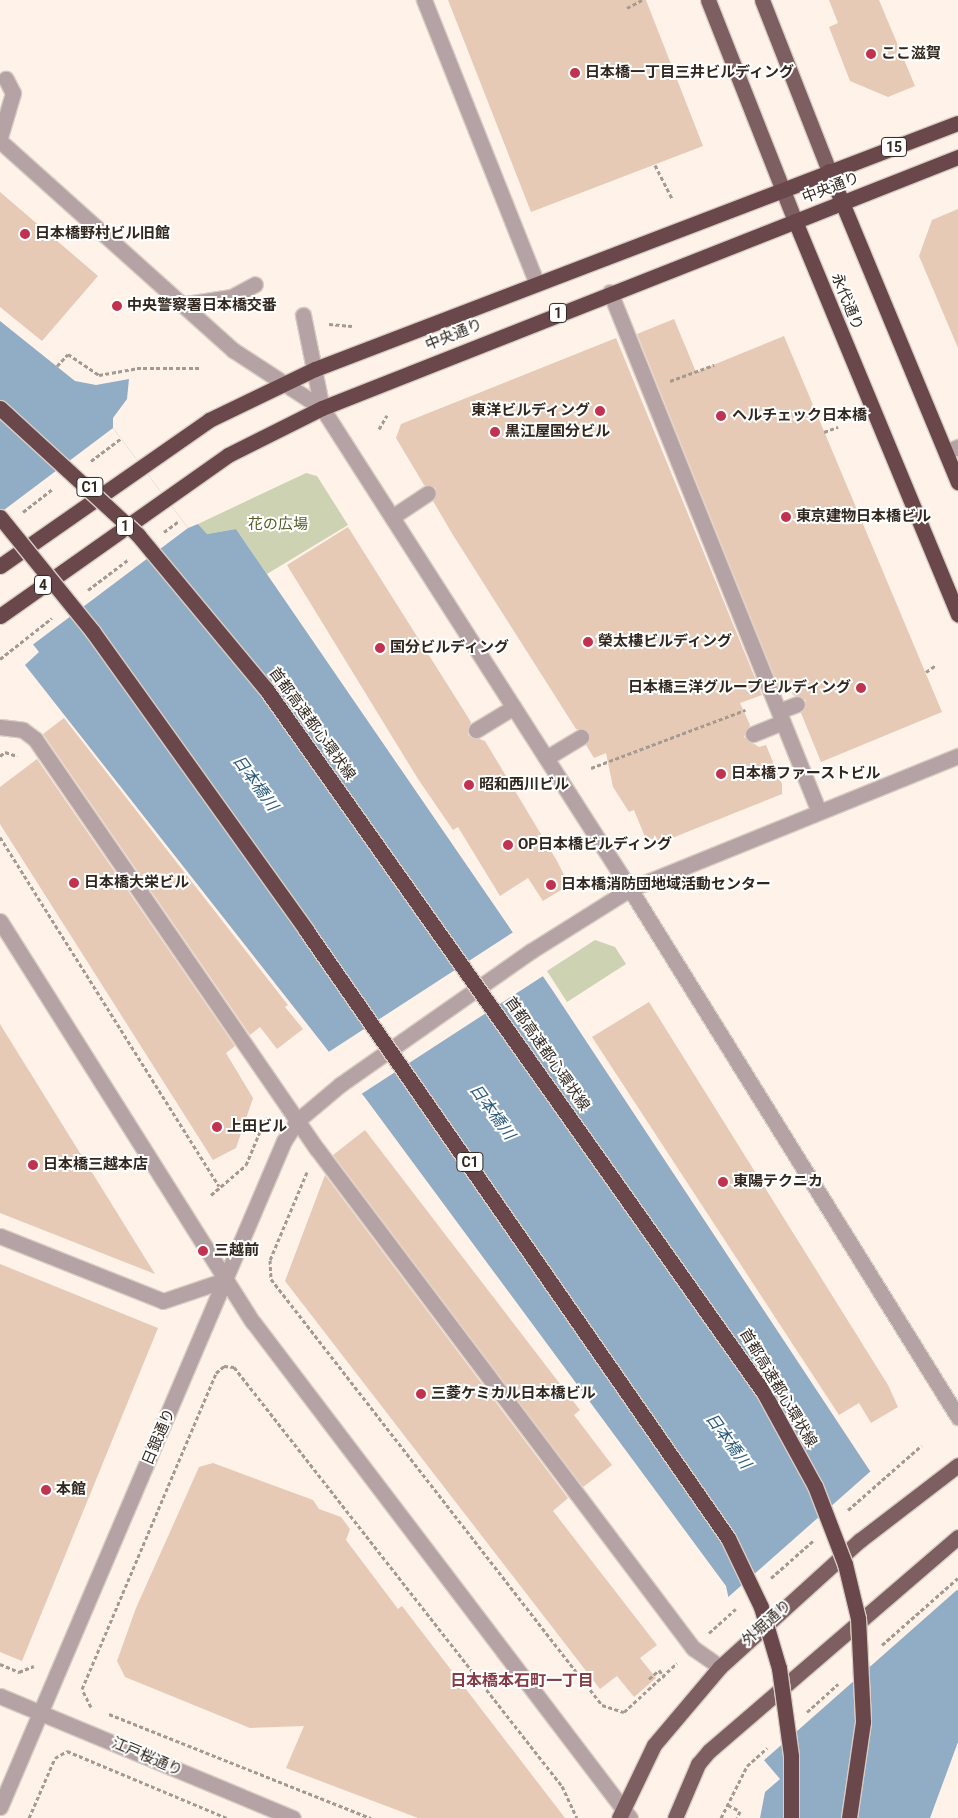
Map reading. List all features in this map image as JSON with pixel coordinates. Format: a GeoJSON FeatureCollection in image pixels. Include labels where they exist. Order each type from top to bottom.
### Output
{"type":"FeatureCollection","features":[{"type":"Feature","properties":{"kind":"highway","name":"中央通り"},"geometry":{"type":"LineString","coordinates":[[0,566],[209,420],[315,369],[536,282],[958,123]]}},
{"type":"Feature","properties":{"kind":"highway","name":"中央通り"},"geometry":{"type":"LineString","coordinates":[[0,616],[164,497],[228,455],[322,408],[610,292],[958,158]]}},
{"type":"Feature","properties":{"kind":"highway"},"geometry":{"type":"LineString","coordinates":[[830,171],[952,449],[958,482]]}},
{"type":"Feature","properties":{"kind":"highway","name":"永代通り"},"geometry":{"type":"LineString","coordinates":[[796,221],[958,615]]}},
{"type":"Feature","properties":{"kind":"highway","name":"首都高速都心環状線"},"geometry":{"type":"LineString","coordinates":[[0,408],[138,535],[266,689],[764,1394],[814,1486],[845,1564],[858,1618],[863,1722],[849,1818]]}},
{"type":"Feature","properties":{"kind":"highway","name":"C1"},"geometry":{"type":"LineString","coordinates":[[0,516],[93,632],[312,938],[728,1538],[761,1607],[779,1668],[790,1748],[791,1818]]}},
{"type":"Feature","properties":{"kind":"main road","name":"永代通り"},"geometry":{"type":"LineString","coordinates":[[708,0],[796,221]]}},
{"type":"Feature","properties":{"kind":"main road"},"geometry":{"type":"LineString","coordinates":[[762,0],[830,171]]}},
{"type":"Feature","properties":{"kind":"main road","name":"外堀通り"},"geometry":{"type":"LineString","coordinates":[[624,1815],[654,1745],[720,1667],[910,1499],[958,1465]]}},
{"type":"Feature","properties":{"kind":"main road"},"geometry":{"type":"LineString","coordinates":[[675,1818],[698,1764],[709,1751],[941,1549],[958,1537]]}},
{"type":"Feature","properties":{"kind":"street"},"geometry":{"type":"LineString","coordinates":[[424,0],[536,282]]}},
{"type":"Feature","properties":{"kind":"street"},"geometry":{"type":"LineString","coordinates":[[0,137],[13,93],[6,79]]}},
{"type":"Feature","properties":{"kind":"street"},"geometry":{"type":"LineString","coordinates":[[0,141],[186,304],[233,350],[322,408]]}},
{"type":"Feature","properties":{"kind":"street"},"geometry":{"type":"LineString","coordinates":[[186,304],[230,297],[255,284]]}},
{"type":"Feature","properties":{"kind":"street"},"geometry":{"type":"LineString","coordinates":[[610,292],[649,390],[674,468],[743,607],[778,711],[819,812]]}},
{"type":"Feature","properties":{"kind":"street"},"geometry":{"type":"LineString","coordinates":[[303,315],[322,408],[630,889],[958,1418]]}},
{"type":"Feature","properties":{"kind":"street"},"geometry":{"type":"LineString","coordinates":[[392,517],[428,493]]}},
{"type":"Feature","properties":{"kind":"street"},"geometry":{"type":"LineString","coordinates":[[753,734],[778,711],[797,704]]}},
{"type":"Feature","properties":{"kind":"street"},"geometry":{"type":"LineString","coordinates":[[476,730],[514,707]]}},
{"type":"Feature","properties":{"kind":"street"},"geometry":{"type":"LineString","coordinates":[[0,727],[23,730],[35,739],[317,1149],[693,1648],[720,1667]]}},
{"type":"Feature","properties":{"kind":"street"},"geometry":{"type":"LineString","coordinates":[[546,758],[581,737]]}},
{"type":"Feature","properties":{"kind":"street","name":"日銀通り"},"geometry":{"type":"LineString","coordinates":[[0,1807],[284,1141],[297,1121],[341,1084],[531,951],[630,889],[958,756]]}},
{"type":"Feature","properties":{"kind":"street"},"geometry":{"type":"LineString","coordinates":[[0,921],[224,1280],[624,1815]]}},
{"type":"Feature","properties":{"kind":"street"},"geometry":{"type":"LineString","coordinates":[[0,1236],[164,1301],[224,1280]]}},
{"type":"Feature","properties":{"kind":"street","name":"江戸桜通り"},"geometry":{"type":"LineString","coordinates":[[0,1696],[293,1818]]}},
{"type":"Feature","properties":{"kind":"path"},"geometry":{"type":"LineString","coordinates":[[627,8],[642,0]]}},
{"type":"Feature","properties":{"kind":"path"},"geometry":{"type":"LineString","coordinates":[[655,165],[672,199]]}},
{"type":"Feature","properties":{"kind":"path"},"geometry":{"type":"LineString","coordinates":[[322,319],[331,327],[352,326]]}},
{"type":"Feature","properties":{"kind":"path"},"geometry":{"type":"LineString","coordinates":[[57,366],[68,354],[99,375],[137,368],[200,368]]}},
{"type":"Feature","properties":{"kind":"path"},"geometry":{"type":"LineString","coordinates":[[649,390],[714,365]]}},
{"type":"Feature","properties":{"kind":"path"},"geometry":{"type":"LineString","coordinates":[[379,429],[387,415]]}},
{"type":"Feature","properties":{"kind":"path"},"geometry":{"type":"LineString","coordinates":[[824,432],[838,427]]}},
{"type":"Feature","properties":{"kind":"path"},"geometry":{"type":"LineString","coordinates":[[158,537],[181,519]]}},
{"type":"Feature","properties":{"kind":"path"},"geometry":{"type":"LineString","coordinates":[[79,597],[134,555]]}},
{"type":"Feature","properties":{"kind":"path"},"geometry":{"type":"LineString","coordinates":[[0,659],[55,615]]}},
{"type":"Feature","properties":{"kind":"path"},"geometry":{"type":"LineString","coordinates":[[926,672],[936,665]]}},
{"type":"Feature","properties":{"kind":"path"},"geometry":{"type":"LineString","coordinates":[[591,768],[778,711]]}},
{"type":"Feature","properties":{"kind":"path"},"geometry":{"type":"LineString","coordinates":[[0,756],[5,752],[22,757]]}},
{"type":"Feature","properties":{"kind":"path"},"geometry":{"type":"LineString","coordinates":[[0,837],[219,1186]]}},
{"type":"Feature","properties":{"kind":"path"},"geometry":{"type":"LineString","coordinates":[[211,1195],[246,1164],[267,1108]]}},
{"type":"Feature","properties":{"kind":"path"},"geometry":{"type":"LineString","coordinates":[[317,1149],[270,1260],[271,1279],[602,1705],[624,1712],[727,1617]]}},
{"type":"Feature","properties":{"kind":"path"},"geometry":{"type":"LineString","coordinates":[[371,1818],[89,1706],[82,1689],[216,1372],[224,1366],[234,1367],[562,1786],[577,1818]]}},
{"type":"Feature","properties":{"kind":"path"},"geometry":{"type":"LineString","coordinates":[[0,1664],[19,1672],[34,1666]]}},
{"type":"Feature","properties":{"kind":"path"},"geometry":{"type":"LineString","coordinates":[[649,1679],[659,1670],[664,1677]]}},
{"type":"Feature","properties":{"kind":"path"},"geometry":{"type":"LineString","coordinates":[[29,1818],[55,1758],[67,1752],[227,1818]]}},
{"type":"Feature","properties":{"kind":"path"},"geometry":{"type":"LineString","coordinates":[[721,1818],[747,1766]]}},
{"type":"Feature","properties":{"kind":"path"},"geometry":{"type":"LineString","coordinates":[[728,1805],[740,1811],[737,1818]]}},
{"type":"Feature","properties":{"kind":"green space","name":"花の広場"},"geometry":{"type":"Polygon","coordinates":[[[306,473],[317,476],[348,525],[267,574],[236,529],[207,534],[198,524],[306,473]]]}},
{"type":"Feature","properties":{"kind":"green space"},"geometry":{"type":"Polygon","coordinates":[[[595,940],[615,947],[626,964],[567,1002],[547,971],[595,940]]]}},
{"type":"Feature","properties":{"kind":"water","name":"日本橋川"},"geometry":{"type":"Polygon","coordinates":[[[0,321],[75,381],[96,385],[129,379],[127,399],[113,418],[113,428],[188,528],[198,524],[207,534],[236,529],[553,991],[868,1468],[958,1591],[958,1742],[930,1818],[760,1818],[765,1792],[780,1779],[763,1759],[726,1586],[366,1099],[25,665],[39,652],[0,603],[0,321]]]}},
{"type":"Feature","properties":{"kind":"pier"},"geometry":{"type":"Polygon","coordinates":[[[113,428],[188,528],[31,646],[0,607],[0,513],[113,428]]]}},
{"type":"Feature","properties":{"kind":"pier"},"geometry":{"type":"Polygon","coordinates":[[[515,931],[544,975],[356,1097],[327,1053],[515,931]]]}},
{"type":"Feature","properties":{"kind":"pier"},"geometry":{"type":"Polygon","coordinates":[[[872,1470],[958,1589],[762,1762],[726,1599],[872,1470]]]}},
{"type":"Feature","properties":{"kind":"building","name":"日本橋一丁目三井ビルディング"},"geometry":{"type":"Polygon","coordinates":[[[448,0],[646,0],[703,146],[531,212],[448,0]]]}},
{"type":"Feature","properties":{"kind":"building","name":"ここ滋賀"},"geometry":{"type":"Polygon","coordinates":[[[829,0],[879,0],[915,86],[888,97],[850,81],[829,27],[838,23],[829,0]]]}},
{"type":"Feature","properties":{"kind":"building","name":"日本橋野村ビル旧館"},"geometry":{"type":"Polygon","coordinates":[[[0,192],[98,276],[42,341],[0,307],[0,192]]]}},
{"type":"Feature","properties":{"kind":"building"},"geometry":{"type":"Polygon","coordinates":[[[958,209],[958,348],[919,256],[932,220],[958,209]]]}},
{"type":"Feature","properties":{"kind":"building","name":"東京建物日本橋ビル"},"geometry":{"type":"Polygon","coordinates":[[[674,319],[696,372],[784,336],[942,712],[821,762],[801,713],[806,700],[793,695],[789,684],[779,688],[637,334],[674,319]]]}},
{"type":"Feature","properties":{"kind":"building"},"geometry":{"type":"Polygon","coordinates":[[[616,338],[762,695],[740,703],[750,725],[744,737],[759,747],[766,745],[782,784],[782,794],[662,842],[645,837],[634,810],[629,812],[613,787],[606,753],[594,758],[586,745],[589,732],[576,729],[433,501],[436,488],[424,485],[396,438],[401,424],[616,338]]]}},
{"type":"Feature","properties":{"kind":"building","name":"国分ビルディング"},"geometry":{"type":"Polygon","coordinates":[[[348,527],[471,722],[468,735],[485,741],[557,861],[569,885],[543,901],[528,878],[500,896],[458,827],[453,830],[418,779],[287,565],[348,527]]]}},
{"type":"Feature","properties":{"kind":"building"},"geometry":{"type":"Polygon","coordinates":[[[64,718],[288,1005],[285,1007],[303,1029],[277,1049],[260,1027],[250,1035],[43,734],[64,718]]]}},
{"type":"Feature","properties":{"kind":"building"},"geometry":{"type":"Polygon","coordinates":[[[37,759],[235,1046],[226,1053],[253,1098],[236,1148],[213,1160],[0,824],[0,787],[37,759]]]}},
{"type":"Feature","properties":{"kind":"building","name":"東陽テクニカ"},"geometry":{"type":"Polygon","coordinates":[[[649,1002],[888,1385],[898,1407],[871,1423],[859,1403],[839,1415],[592,1037],[649,1002]]]}},
{"type":"Feature","properties":{"kind":"building"},"geometry":{"type":"Polygon","coordinates":[[[0,1024],[155,1274],[0,1213],[0,1024]]]}},
{"type":"Feature","properties":{"kind":"building"},"geometry":{"type":"Polygon","coordinates":[[[365,1130],[580,1410],[574,1415],[612,1465],[583,1487],[333,1155],[365,1130]]]}},
{"type":"Feature","properties":{"kind":"building"},"geometry":{"type":"Polygon","coordinates":[[[325,1175],[568,1498],[553,1511],[657,1645],[640,1658],[656,1678],[634,1697],[617,1676],[600,1689],[285,1281],[325,1175]]]}},
{"type":"Feature","properties":{"kind":"building","name":"本館"},"geometry":{"type":"Polygon","coordinates":[[[0,1264],[158,1328],[22,1661],[0,1652],[0,1264]]]}},
{"type":"Feature","properties":{"kind":"building"},"geometry":{"type":"Polygon","coordinates":[[[213,1463],[313,1500],[319,1509],[341,1517],[350,1529],[346,1540],[398,1609],[402,1606],[565,1818],[418,1818],[286,1768],[304,1726],[250,1728],[125,1677],[117,1661],[136,1608],[199,1467],[213,1463]]]}},
{"type":"Feature","properties":{"kind":"place","name":"ここ滋賀"},"geometry":{"type":"Point","coordinates":[871,54]}},
{"type":"Feature","properties":{"kind":"place","name":"日本橋一丁目三井ビルディング"},"geometry":{"type":"Point","coordinates":[575,73]}},
{"type":"Feature","properties":{"kind":"place","name":"日本橋野村ビル旧館"},"geometry":{"type":"Point","coordinates":[25,234]}},
{"type":"Feature","properties":{"kind":"place","name":"中央警察署日本橋交番"},"geometry":{"type":"Point","coordinates":[117,306]}},
{"type":"Feature","properties":{"kind":"place","name":"東洋ビルディング"},"geometry":{"type":"Point","coordinates":[600,411]}},
{"type":"Feature","properties":{"kind":"place","name":"ヘルチェック日本橋"},"geometry":{"type":"Point","coordinates":[721,416]}},
{"type":"Feature","properties":{"kind":"place","name":"黒江屋国分ビル"},"geometry":{"type":"Point","coordinates":[495,432]}},
{"type":"Feature","properties":{"kind":"place","name":"東京建物日本橋ビル"},"geometry":{"type":"Point","coordinates":[786,517]}},
{"type":"Feature","properties":{"kind":"place","name":"榮太樓ビルディング"},"geometry":{"type":"Point","coordinates":[588,642]}},
{"type":"Feature","properties":{"kind":"place","name":"国分ビルディング"},"geometry":{"type":"Point","coordinates":[380,648]}},
{"type":"Feature","properties":{"kind":"place","name":"日本橋三洋グループビルディング"},"geometry":{"type":"Point","coordinates":[861,688]}},
{"type":"Feature","properties":{"kind":"place","name":"日本橋ファーストビル"},"geometry":{"type":"Point","coordinates":[721,774]}},
{"type":"Feature","properties":{"kind":"place","name":"昭和西川ビル"},"geometry":{"type":"Point","coordinates":[469,785]}},
{"type":"Feature","properties":{"kind":"place","name":"OP日本橋ビルディング"},"geometry":{"type":"Point","coordinates":[508,845]}},
{"type":"Feature","properties":{"kind":"place","name":"日本橋大栄ビル"},"geometry":{"type":"Point","coordinates":[74,883]}},
{"type":"Feature","properties":{"kind":"place","name":"日本橋消防団地域活動センター"},"geometry":{"type":"Point","coordinates":[551,885]}},
{"type":"Feature","properties":{"kind":"place","name":"上田ビル"},"geometry":{"type":"Point","coordinates":[217,1127]}},
{"type":"Feature","properties":{"kind":"place","name":"日本橋三越本店"},"geometry":{"type":"Point","coordinates":[33,1165]}},
{"type":"Feature","properties":{"kind":"place","name":"東陽テクニカ"},"geometry":{"type":"Point","coordinates":[723,1182]}},
{"type":"Feature","properties":{"kind":"place","name":"三越前"},"geometry":{"type":"Point","coordinates":[203,1251]}},
{"type":"Feature","properties":{"kind":"place","name":"三菱ケミカル日本橋ビル"},"geometry":{"type":"Point","coordinates":[421,1394]}},
{"type":"Feature","properties":{"kind":"place","name":"本館"},"geometry":{"type":"Point","coordinates":[46,1490]}},
{"type":"Feature","properties":{"kind":"district","name":"日本橋本石町一丁目"},"geometry":{"type":"Point","coordinates":[522,1681]}}]}
